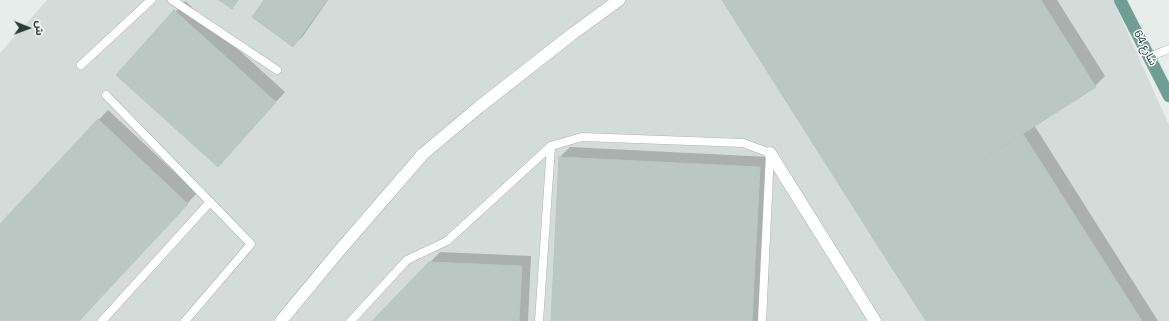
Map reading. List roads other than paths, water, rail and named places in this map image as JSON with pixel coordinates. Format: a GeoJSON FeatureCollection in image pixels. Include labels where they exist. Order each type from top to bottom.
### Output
{"type":"FeatureCollection","features":[{"type":"Feature","properties":{"kind":"main road","name":"شارع 64"},"geometry":{"type":"LineString","coordinates":[[1120,0],[1169,96]]}},
{"type":"Feature","properties":{"kind":"street"},"geometry":{"type":"LineString","coordinates":[[281,321],[423,154],[479,107],[571,35],[619,0]]}},
{"type":"Feature","properties":{"kind":"street"},"geometry":{"type":"LineString","coordinates":[[770,153],[875,321]]}},
{"type":"Feature","properties":{"kind":"lane"},"geometry":{"type":"LineString","coordinates":[[81,66],[151,0]]}},
{"type":"Feature","properties":{"kind":"lane"},"geometry":{"type":"LineString","coordinates":[[172,0],[277,70]]}},
{"type":"Feature","properties":{"kind":"lane"},"geometry":{"type":"LineString","coordinates":[[1149,57],[1169,49]]}},
{"type":"Feature","properties":{"kind":"lane"},"geometry":{"type":"LineString","coordinates":[[106,94],[251,244],[185,321]]}},
{"type":"Feature","properties":{"kind":"lane"},"geometry":{"type":"LineString","coordinates":[[351,321],[408,260],[447,241],[551,146],[582,137],[743,143],[770,153],[762,321]]}},
{"type":"Feature","properties":{"kind":"lane"},"geometry":{"type":"LineString","coordinates":[[539,321],[551,146]]}},
{"type":"Feature","properties":{"kind":"lane"},"geometry":{"type":"LineString","coordinates":[[102,321],[210,202]]}}]}
